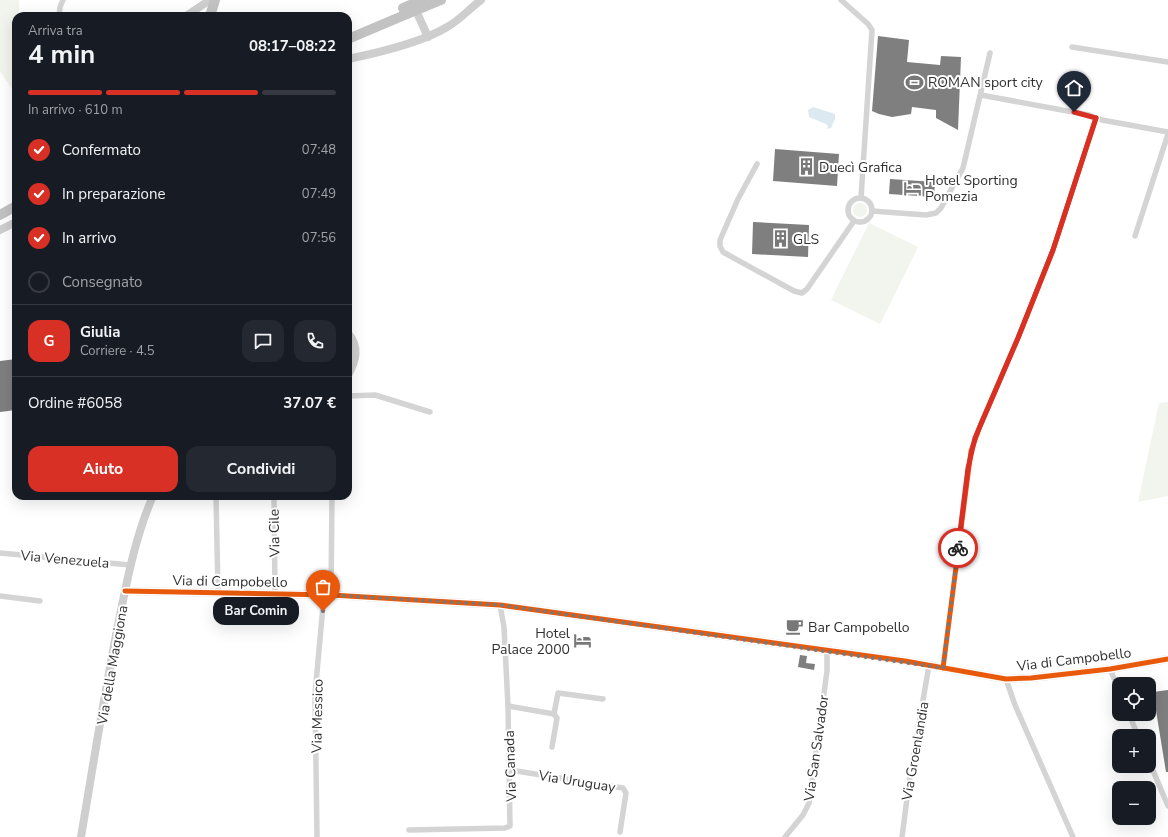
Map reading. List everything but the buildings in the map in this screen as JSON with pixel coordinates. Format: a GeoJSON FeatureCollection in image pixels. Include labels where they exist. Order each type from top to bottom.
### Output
{"type":"FeatureCollection","features":[{"type":"Feature","properties":{"kind":"highway"},"geometry":{"type":"LineString","coordinates":[[352,37],[423,2],[441,0]]}},
{"type":"Feature","properties":{"kind":"highway"},"geometry":{"type":"LineString","coordinates":[[209,1],[210,12]]}},
{"type":"Feature","properties":{"kind":"highway"},"geometry":{"type":"LineString","coordinates":[[352,31],[405,11]]}},
{"type":"Feature","properties":{"kind":"highway"},"geometry":{"type":"LineString","coordinates":[[0,215],[12,208]]}},
{"type":"Feature","properties":{"kind":"highway"},"geometry":{"type":"LineString","coordinates":[[0,222],[12,216]]}},
{"type":"Feature","properties":{"kind":"street"},"geometry":{"type":"LineString","coordinates":[[59,12],[63,0]]}},
{"type":"Feature","properties":{"kind":"street"},"geometry":{"type":"LineString","coordinates":[[352,58],[428,36],[453,24],[481,0]]}},
{"type":"Feature","properties":{"kind":"street"},"geometry":{"type":"LineString","coordinates":[[841,0],[868,24],[872,30],[860,198]]}},
{"type":"Feature","properties":{"kind":"street"},"geometry":{"type":"LineString","coordinates":[[192,12],[209,1]]}},
{"type":"Feature","properties":{"kind":"street"},"geometry":{"type":"LineString","coordinates":[[206,12],[209,1]]}},
{"type":"Feature","properties":{"kind":"street"},"geometry":{"type":"LineString","coordinates":[[418,16],[428,36]]}},
{"type":"Feature","properties":{"kind":"street"},"geometry":{"type":"LineString","coordinates":[[1072,47],[1168,62]]}},
{"type":"Feature","properties":{"kind":"street"},"geometry":{"type":"LineString","coordinates":[[872,210],[926,214],[932,214],[938,211],[964,168],[990,53]]}},
{"type":"Feature","properties":{"kind":"street"},"geometry":{"type":"LineString","coordinates":[[981,95],[1089,115],[1096,118],[1168,133],[1135,236]]}},
{"type":"Feature","properties":{"kind":"street"},"geometry":{"type":"LineString","coordinates":[[943,668],[971,451],[1053,250],[1096,118]]}},
{"type":"Feature","properties":{"kind":"street"},"geometry":{"type":"LineString","coordinates":[[757,164],[735,204],[720,240],[720,246],[723,252],[794,292],[802,293],[807,289],[854,221]]}},
{"type":"Feature","properties":{"kind":"street"},"geometry":{"type":"LineString","coordinates":[[860,198],[869,202],[872,210],[866,221],[858,223],[848,215],[848,207],[852,200],[860,198]]}},
{"type":"Feature","properties":{"kind":"street"},"geometry":{"type":"LineString","coordinates":[[0,230],[12,224]]}},
{"type":"Feature","properties":{"kind":"street"},"geometry":{"type":"LineString","coordinates":[[352,338],[356,353],[352,368]]}},
{"type":"Feature","properties":{"kind":"street"},"geometry":{"type":"LineString","coordinates":[[352,396],[375,395],[430,412]]}},
{"type":"Feature","properties":{"kind":"street","name":"Via della Maggiona"},"geometry":{"type":"LineString","coordinates":[[81,837],[111,661],[130,565],[142,523],[151,500]]}},
{"type":"Feature","properties":{"kind":"street"},"geometry":{"type":"LineString","coordinates":[[216,500],[218,592]]}},
{"type":"Feature","properties":{"kind":"street","name":"Via Cile"},"geometry":{"type":"LineString","coordinates":[[274,500],[275,593]]}},
{"type":"Feature","properties":{"kind":"street","name":"Via Messico"},"geometry":{"type":"LineString","coordinates":[[317,837],[315,700],[328,595],[332,500]]}},
{"type":"Feature","properties":{"kind":"street","name":"Via Venezuela"},"geometry":{"type":"LineString","coordinates":[[0,553],[130,565]]}},
{"type":"Feature","properties":{"kind":"street","name":"Via di Campobello"},"geometry":{"type":"LineString","coordinates":[[125,591],[275,593],[500,605],[828,651],[1006,679],[1031,678],[1110,669],[1168,659]]}},
{"type":"Feature","properties":{"kind":"street"},"geometry":{"type":"LineString","coordinates":[[0,596],[40,601]]}},
{"type":"Feature","properties":{"kind":"street","name":"Via Canada"},"geometry":{"type":"LineString","coordinates":[[409,830],[509,827],[511,825],[508,706],[504,628],[500,605]]}},
{"type":"Feature","properties":{"kind":"street","name":"Via San Salvador"},"geometry":{"type":"LineString","coordinates":[[785,837],[803,814],[810,798],[827,671],[828,651]]}},
{"type":"Feature","properties":{"kind":"street","name":"Via Groenlandia"},"geometry":{"type":"LineString","coordinates":[[902,837],[907,796],[929,666]]}},
{"type":"Feature","properties":{"kind":"street"},"geometry":{"type":"LineString","coordinates":[[1110,669],[1113,677]]}},
{"type":"Feature","properties":{"kind":"street"},"geometry":{"type":"LineString","coordinates":[[1006,679],[1015,706],[1074,837]]}},
{"type":"Feature","properties":{"kind":"street"},"geometry":{"type":"LineString","coordinates":[[552,747],[557,718],[554,714],[556,696],[558,692],[603,699]]}},
{"type":"Feature","properties":{"kind":"street"},"geometry":{"type":"LineString","coordinates":[[508,706],[554,714]]}},
{"type":"Feature","properties":{"kind":"street","name":"Via Uruguay"},"geometry":{"type":"LineString","coordinates":[[510,770],[623,788],[626,793],[620,832]]}},
{"type":"Feature","properties":{"kind":"street"},"geometry":{"type":"LineString","coordinates":[[1154,773],[1168,806]]}},
{"type":"Feature","properties":{"kind":"shaded area"},"geometry":{"type":"Polygon","coordinates":[[[0,0],[19,0],[19,12],[12,12],[12,89],[0,71],[0,0]]]}},
{"type":"Feature","properties":{"kind":"shaded area"},"geometry":{"type":"Polygon","coordinates":[[[813,107],[835,114],[835,119],[831,128],[827,129],[828,126],[826,124],[809,117],[808,110],[813,107]]]}},
{"type":"Feature","properties":{"kind":"shaded area"},"geometry":{"type":"Polygon","coordinates":[[[857,203],[863,203],[867,207],[867,213],[863,217],[857,217],[853,213],[853,207],[857,203]]]}},
{"type":"Feature","properties":{"kind":"shaded area"},"geometry":{"type":"Polygon","coordinates":[[[869,223],[918,247],[880,324],[831,300],[869,223]]]}},
{"type":"Feature","properties":{"kind":"shaded area"},"geometry":{"type":"Polygon","coordinates":[[[1168,402],[1168,496],[1138,502],[1159,403],[1168,402]]]}},
{"type":"Feature","properties":{"kind":"cycle path"},"geometry":{"type":"LineString","coordinates":[[943,668],[971,451],[1053,250],[1096,118]]}},
{"type":"Feature","properties":{"kind":"cycle path"},"geometry":{"type":"LineString","coordinates":[[125,591],[331,595],[500,605],[905,661],[1006,679],[1031,678],[1110,669],[1168,659]]}},
{"type":"Feature","properties":{"kind":"way so far"},"geometry":{"type":"LineString","coordinates":[[323,611],[324,595],[500,605],[905,661],[943,668],[958,548]]}},
{"type":"Feature","properties":{"kind":"place","name":"ROMAN sport city"},"geometry":{"type":"Point","coordinates":[915,82]}},
{"type":"Feature","properties":{"kind":"place","name":"Duecì Grafica"},"geometry":{"type":"Point","coordinates":[806,167]}},
{"type":"Feature","properties":{"kind":"place","name":"Hotel Sporting Pomezia"},"geometry":{"type":"Point","coordinates":[912,188]}},
{"type":"Feature","properties":{"kind":"place","name":"GLS"},"geometry":{"type":"Point","coordinates":[780,239]}},
{"type":"Feature","properties":{"kind":"place","name":"Bar Comin"},"geometry":{"type":"Point","coordinates":[323,611]}},
{"type":"Feature","properties":{"kind":"place","name":"Bar Campobello"},"geometry":{"type":"Point","coordinates":[795,627]}},
{"type":"Feature","properties":{"kind":"place","name":"Hotel Palace 2000"},"geometry":{"type":"Point","coordinates":[583,641]}},
{"type":"Feature","properties":{"kind":"route"},"geometry":{"type":"LineString","coordinates":[[958,548],[968,468],[975,438],[1018,338],[1053,250],[1096,118],[1074,112]]}}]}
